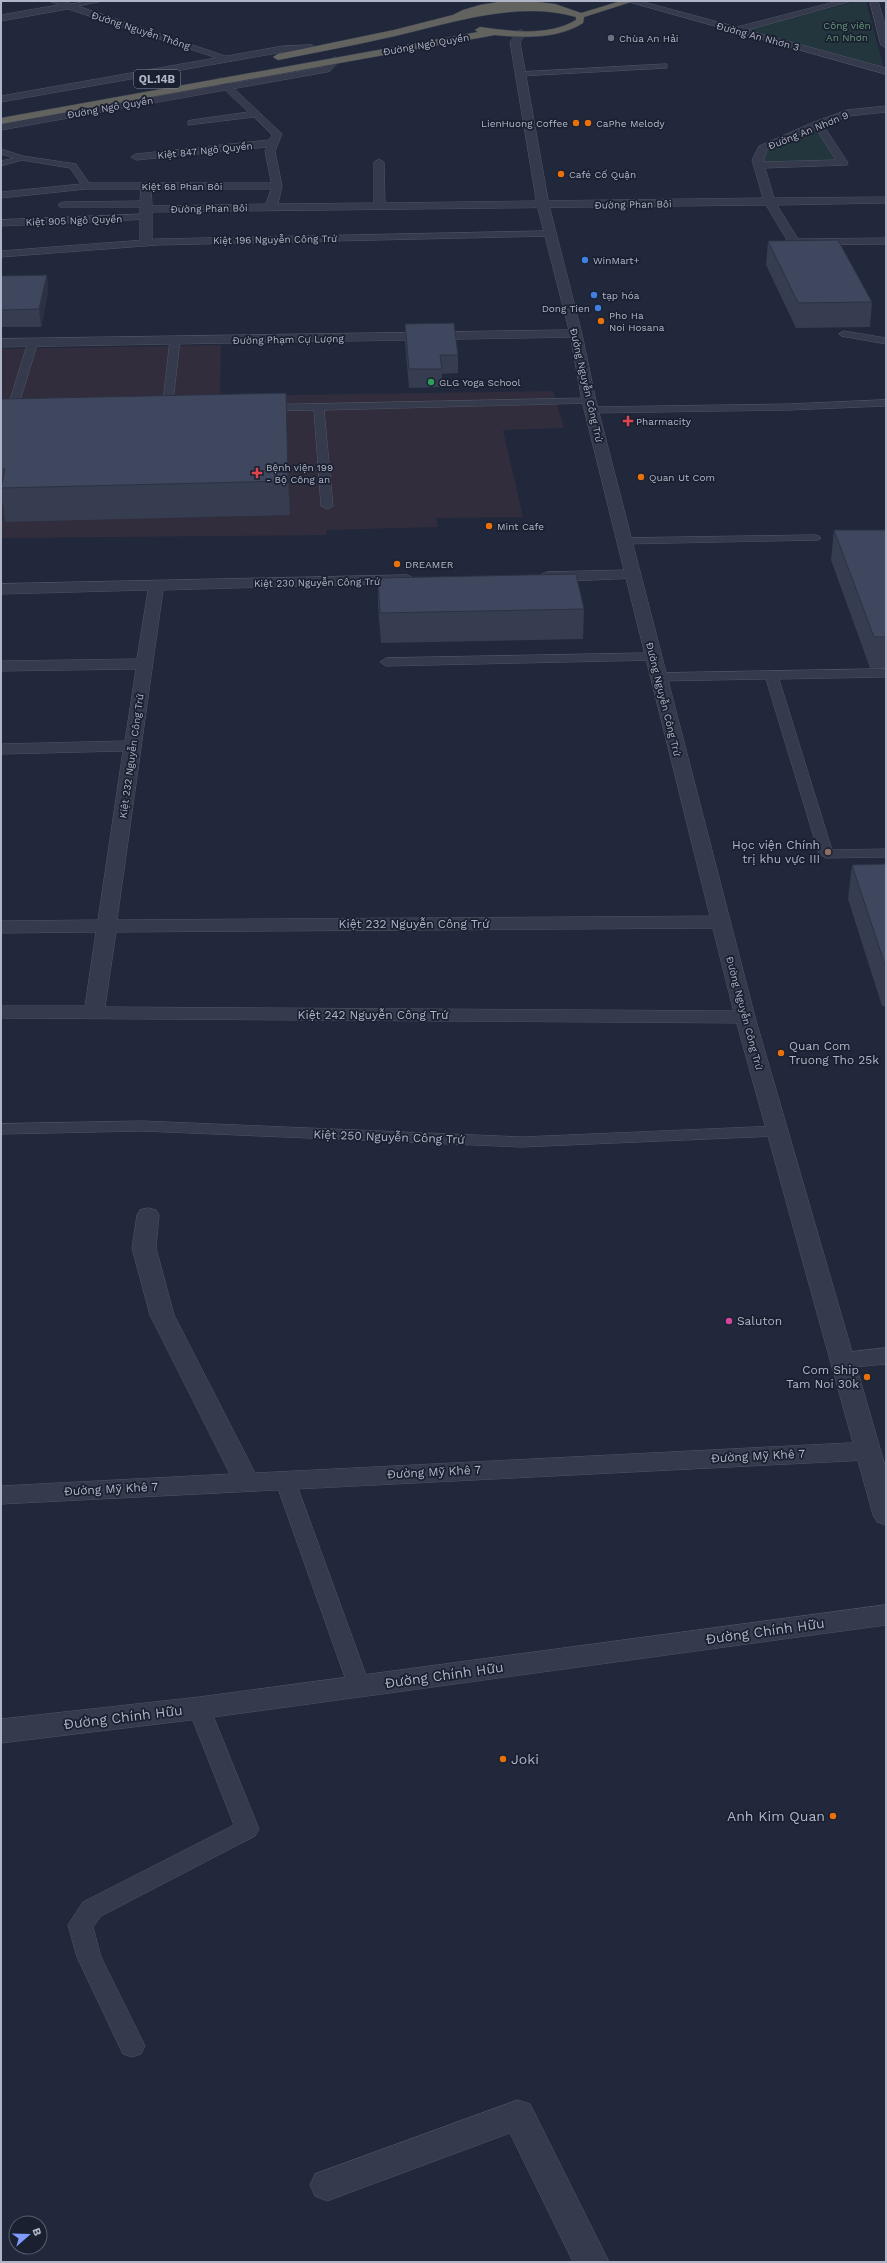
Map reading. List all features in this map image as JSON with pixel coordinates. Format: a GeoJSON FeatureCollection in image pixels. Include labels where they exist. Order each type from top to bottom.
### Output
{"type":"FeatureCollection","features":[{"type":"Feature","properties":{"kind":"highway"},"geometry":{"type":"LineString","coordinates":[[534,3],[550,1]]}},
{"type":"Feature","properties":{"kind":"highway"},"geometry":{"type":"LineString","coordinates":[[534,3],[565,8],[580,16],[630,1]]}},
{"type":"Feature","properties":{"kind":"highway","name":"Đường Ngô Quyền"},"geometry":{"type":"LineString","coordinates":[[1,107],[294,54],[312,48],[459,20],[460,12],[472,8],[508,2],[534,3]]}},
{"type":"Feature","properties":{"kind":"highway"},"geometry":{"type":"LineString","coordinates":[[471,28],[494,32],[521,33],[567,28],[580,21],[580,16]]}},
{"type":"Feature","properties":{"kind":"highway","name":"Đường Ngô Quyền"},"geometry":{"type":"LineString","coordinates":[[335,60],[494,32]]}},
{"type":"Feature","properties":{"kind":"highway","name":"Đường Ngô Quyền"},"geometry":{"type":"LineString","coordinates":[[1,121],[223,83]]}},
{"type":"Feature","properties":{"kind":"street","name":"Đường Nguyễn Thông"},"geometry":{"type":"LineString","coordinates":[[54,1],[229,59]]}},
{"type":"Feature","properties":{"kind":"street","name":"Đường An Nhơn 3"},"geometry":{"type":"LineString","coordinates":[[630,1],[886,71]]}},
{"type":"Feature","properties":{"kind":"street"},"geometry":{"type":"LineString","coordinates":[[736,30],[848,1]]}},
{"type":"Feature","properties":{"kind":"street"},"geometry":{"type":"LineString","coordinates":[[874,1],[886,45]]}},
{"type":"Feature","properties":{"kind":"street"},"geometry":{"type":"LineString","coordinates":[[1,18],[68,6]]}},
{"type":"Feature","properties":{"kind":"street","name":"Đường Nguyễn Công Trứ"},"geometry":{"type":"LineString","coordinates":[[521,33],[515,42],[543,205],[576,334],[591,405],[632,575],[745,1017],[886,1515]]}},
{"type":"Feature","properties":{"kind":"street","name":"Đường Ngô Quyền"},"geometry":{"type":"LineString","coordinates":[[1,99],[283,49],[312,48]]}},
{"type":"Feature","properties":{"kind":"street","name":"Đường Ngô Quyền"},"geometry":{"type":"LineString","coordinates":[[1,127],[223,83],[327,68],[335,60]]}},
{"type":"Feature","properties":{"kind":"street","name":"Kiệt 847 Ngô Quyền"},"geometry":{"type":"LineString","coordinates":[[223,83],[277,134],[270,151],[277,186]]}},
{"type":"Feature","properties":{"kind":"street","name":"Đường An Nhơn 9"},"geometry":{"type":"LineString","coordinates":[[886,110],[847,113],[818,124],[763,148],[757,160],[770,202],[794,243],[886,241]]}},
{"type":"Feature","properties":{"kind":"street"},"geometry":{"type":"LineString","coordinates":[[192,123],[256,114]]}},
{"type":"Feature","properties":{"kind":"street"},"geometry":{"type":"LineString","coordinates":[[759,165],[843,163],[818,124]]}},
{"type":"Feature","properties":{"kind":"street","name":"Kiệt 847 Ngô Quyền"},"geometry":{"type":"LineString","coordinates":[[136,157],[273,143]]}},
{"type":"Feature","properties":{"kind":"street"},"geometry":{"type":"LineString","coordinates":[[379,162],[380,206]]}},
{"type":"Feature","properties":{"kind":"street"},"geometry":{"type":"LineString","coordinates":[[146,186],[146,243]]}},
{"type":"Feature","properties":{"kind":"street"},"geometry":{"type":"LineString","coordinates":[[271,208],[277,186]]}},
{"type":"Feature","properties":{"kind":"street","name":"Đường Phan Bôi"},"geometry":{"type":"LineString","coordinates":[[64,205],[147,210],[886,200]]}},
{"type":"Feature","properties":{"kind":"street","name":"Đường Phạm Cự Lượng"},"geometry":{"type":"LineString","coordinates":[[1,343],[576,334]]}},
{"type":"Feature","properties":{"kind":"street"},"geometry":{"type":"LineString","coordinates":[[529,578],[632,575]]}},
{"type":"Feature","properties":{"kind":"street","name":"Kiệt 230 Nguyễn Công Trứ"},"geometry":{"type":"LineString","coordinates":[[1,589],[418,580]]}},
{"type":"Feature","properties":{"kind":"street","name":"Kiệt 232 Nguyễn Công Trứ"},"geometry":{"type":"LineString","coordinates":[[94,1014],[156,586]]}},
{"type":"Feature","properties":{"kind":"street"},"geometry":{"type":"LineString","coordinates":[[1,666],[145,664]]}},
{"type":"Feature","properties":{"kind":"street"},"geometry":{"type":"LineString","coordinates":[[1,749],[133,746]]}},
{"type":"Feature","properties":{"kind":"street","name":"Kiệt 232 Nguyễn Công Trứ"},"geometry":{"type":"LineString","coordinates":[[1,927],[721,922]]}},
{"type":"Feature","properties":{"kind":"street","name":"Kiệt 242 Nguyễn Công Trứ"},"geometry":{"type":"LineString","coordinates":[[1,1012],[94,1014],[745,1017]]}},
{"type":"Feature","properties":{"kind":"street"},"geometry":{"type":"LineString","coordinates":[[148,1215],[144,1248],[162,1315],[247,1482]]}},
{"type":"Feature","properties":{"kind":"street"},"geometry":{"type":"LineString","coordinates":[[843,1360],[886,1356]]}},
{"type":"Feature","properties":{"kind":"street","name":"Đường Mỹ Khê 7"},"geometry":{"type":"LineString","coordinates":[[1,1495],[868,1450]]}},
{"type":"Feature","properties":{"kind":"street","name":"Đường Chính Hữu"},"geometry":{"type":"LineString","coordinates":[[1,1731],[199,1708],[886,1614]]}},
{"type":"Feature","properties":{"kind":"street"},"geometry":{"type":"LineString","coordinates":[[327,2184],[518,2115],[591,2262]]}},
{"type":"Feature","properties":{"kind":"lane"},"geometry":{"type":"LineString","coordinates":[[68,6],[100,1]]}},
{"type":"Feature","properties":{"kind":"lane"},"geometry":{"type":"LineString","coordinates":[[520,74],[664,66]]}},
{"type":"Feature","properties":{"kind":"lane"},"geometry":{"type":"LineString","coordinates":[[1,151],[22,158],[73,166],[86,186]]}},
{"type":"Feature","properties":{"kind":"lane"},"geometry":{"type":"LineString","coordinates":[[1,164],[22,158]]}},
{"type":"Feature","properties":{"kind":"lane","name":"Kiệt 68 Phan Bôi"},"geometry":{"type":"LineString","coordinates":[[1,195],[86,186],[277,186]]}},
{"type":"Feature","properties":{"kind":"lane","name":"Kiệt 905 Ngô Quyền"},"geometry":{"type":"LineString","coordinates":[[1,224],[147,210]]}},
{"type":"Feature","properties":{"kind":"lane","name":"Kiệt 196 Nguyễn Công Trứ"},"geometry":{"type":"LineString","coordinates":[[1,254],[146,243],[550,234]]}},
{"type":"Feature","properties":{"kind":"lane"},"geometry":{"type":"LineString","coordinates":[[844,334],[886,341]]}},
{"type":"Feature","properties":{"kind":"lane"},"geometry":{"type":"LineString","coordinates":[[167,410],[175,340]]}},
{"type":"Feature","properties":{"kind":"lane"},"geometry":{"type":"LineString","coordinates":[[26,412],[11,413],[33,342]]}},
{"type":"Feature","properties":{"kind":"lane"},"geometry":{"type":"LineString","coordinates":[[255,408],[591,405],[789,407],[886,403]]}},
{"type":"Feature","properties":{"kind":"lane"},"geometry":{"type":"LineString","coordinates":[[319,407],[327,506]]}},
{"type":"Feature","properties":{"kind":"lane"},"geometry":{"type":"LineString","coordinates":[[624,541],[815,538]]}},
{"type":"Feature","properties":{"kind":"lane"},"geometry":{"type":"LineString","coordinates":[[386,662],[653,657]]}},
{"type":"Feature","properties":{"kind":"lane"},"geometry":{"type":"LineString","coordinates":[[658,676],[886,673]]}},
{"type":"Feature","properties":{"kind":"lane"},"geometry":{"type":"LineString","coordinates":[[771,675],[826,854],[886,853]]}},
{"type":"Feature","properties":{"kind":"lane","name":"Kiệt 250 Nguyễn Công Trứ"},"geometry":{"type":"LineString","coordinates":[[1,1129],[142,1126],[522,1142],[778,1131]]}},
{"type":"Feature","properties":{"kind":"lane"},"geometry":{"type":"LineString","coordinates":[[285,1480],[359,1686]]}},
{"type":"Feature","properties":{"kind":"lane"},"geometry":{"type":"LineString","coordinates":[[132,2046],[89,1957],[80,1925],[92,1909],[247,1830],[199,1708]]}},
{"type":"Feature","properties":{"kind":"shaded area","name":"Bệnh viện 199 - Bộ Công an"},"geometry":{"type":"Polygon","coordinates":[[[221,345],[220,396],[553,391],[564,428],[503,430],[523,517],[436,518],[438,527],[327,530],[326,535],[1,538],[1,349],[221,345]]]}},
{"type":"Feature","properties":{"kind":"green space","name":"Công viên An Nhơn"},"geometry":{"type":"Polygon","coordinates":[[[858,1],[866,1],[884,69],[746,30],[858,1]]]}},
{"type":"Feature","properties":{"kind":"green space"},"geometry":{"type":"Polygon","coordinates":[[[817,127],[837,162],[762,164],[760,160],[768,148],[817,127]]]}},
{"type":"Feature","properties":{"kind":"building"},"geometry":{"type":"Polygon","coordinates":[[[838,240],[872,302],[798,303],[768,241],[838,240]]]}},
{"type":"Feature","properties":{"kind":"building"},"geometry":{"type":"Polygon","coordinates":[[[47,275],[39,309],[1,310],[1,276],[47,275]]]}},
{"type":"Feature","properties":{"kind":"building"},"geometry":{"type":"Polygon","coordinates":[[[454,323],[458,355],[440,355],[442,369],[409,369],[405,324],[454,323]]]}},
{"type":"Feature","properties":{"kind":"building"},"geometry":{"type":"Polygon","coordinates":[[[286,393],[288,481],[1,488],[5,469],[1,469],[1,399],[286,393]]]}},
{"type":"Feature","properties":{"kind":"building"},"geometry":{"type":"Polygon","coordinates":[[[834,530],[886,530],[886,637],[874,637],[834,530]]]}},
{"type":"Feature","properties":{"kind":"building"},"geometry":{"type":"Polygon","coordinates":[[[576,574],[584,609],[380,613],[378,578],[576,574]]]}},
{"type":"Feature","properties":{"kind":"building"},"geometry":{"type":"Polygon","coordinates":[[[886,864],[886,968],[852,865],[886,864]]]}},
{"type":"Feature","properties":{"kind":"place","name":"Chùa An Hải"},"geometry":{"type":"Point","coordinates":[611,38]}},
{"type":"Feature","properties":{"kind":"place","name":"LienHuong Coffee"},"geometry":{"type":"Point","coordinates":[576,123]}},
{"type":"Feature","properties":{"kind":"place","name":"CaPhe Melody"},"geometry":{"type":"Point","coordinates":[588,123]}},
{"type":"Feature","properties":{"kind":"place","name":"Café Cố Quận"},"geometry":{"type":"Point","coordinates":[561,174]}},
{"type":"Feature","properties":{"kind":"place","name":"WinMart+"},"geometry":{"type":"Point","coordinates":[585,260]}},
{"type":"Feature","properties":{"kind":"place","name":"tạp hóa"},"geometry":{"type":"Point","coordinates":[594,295]}},
{"type":"Feature","properties":{"kind":"place","name":"Dong Tien"},"geometry":{"type":"Point","coordinates":[598,308]}},
{"type":"Feature","properties":{"kind":"place","name":"Pho Ha Noi Hosana"},"geometry":{"type":"Point","coordinates":[601,321]}},
{"type":"Feature","properties":{"kind":"place","name":"GLG Yoga School"},"geometry":{"type":"Point","coordinates":[431,382]}},
{"type":"Feature","properties":{"kind":"place","name":"Pharmacity"},"geometry":{"type":"Point","coordinates":[628,421]}},
{"type":"Feature","properties":{"kind":"place","name":"Bệnh viện 199 - Bộ Công an"},"geometry":{"type":"Point","coordinates":[257,473]}},
{"type":"Feature","properties":{"kind":"place","name":"Quan Ut Com"},"geometry":{"type":"Point","coordinates":[641,477]}},
{"type":"Feature","properties":{"kind":"place","name":"Mint Cafe"},"geometry":{"type":"Point","coordinates":[489,526]}},
{"type":"Feature","properties":{"kind":"place","name":"DREAMER"},"geometry":{"type":"Point","coordinates":[397,564]}},
{"type":"Feature","properties":{"kind":"place","name":"Học viện Chính trị khu vực III"},"geometry":{"type":"Point","coordinates":[828,852]}},
{"type":"Feature","properties":{"kind":"place","name":"Quan Com Truong Tho 25k"},"geometry":{"type":"Point","coordinates":[781,1053]}},
{"type":"Feature","properties":{"kind":"place","name":"Saluton"},"geometry":{"type":"Point","coordinates":[729,1321]}},
{"type":"Feature","properties":{"kind":"place","name":"Com Ship Tam Noi 30k"},"geometry":{"type":"Point","coordinates":[867,1377]}},
{"type":"Feature","properties":{"kind":"place","name":"Joki"},"geometry":{"type":"Point","coordinates":[503,1759]}},
{"type":"Feature","properties":{"kind":"place","name":"Anh Kim Quan"},"geometry":{"type":"Point","coordinates":[833,1816]}}]}
